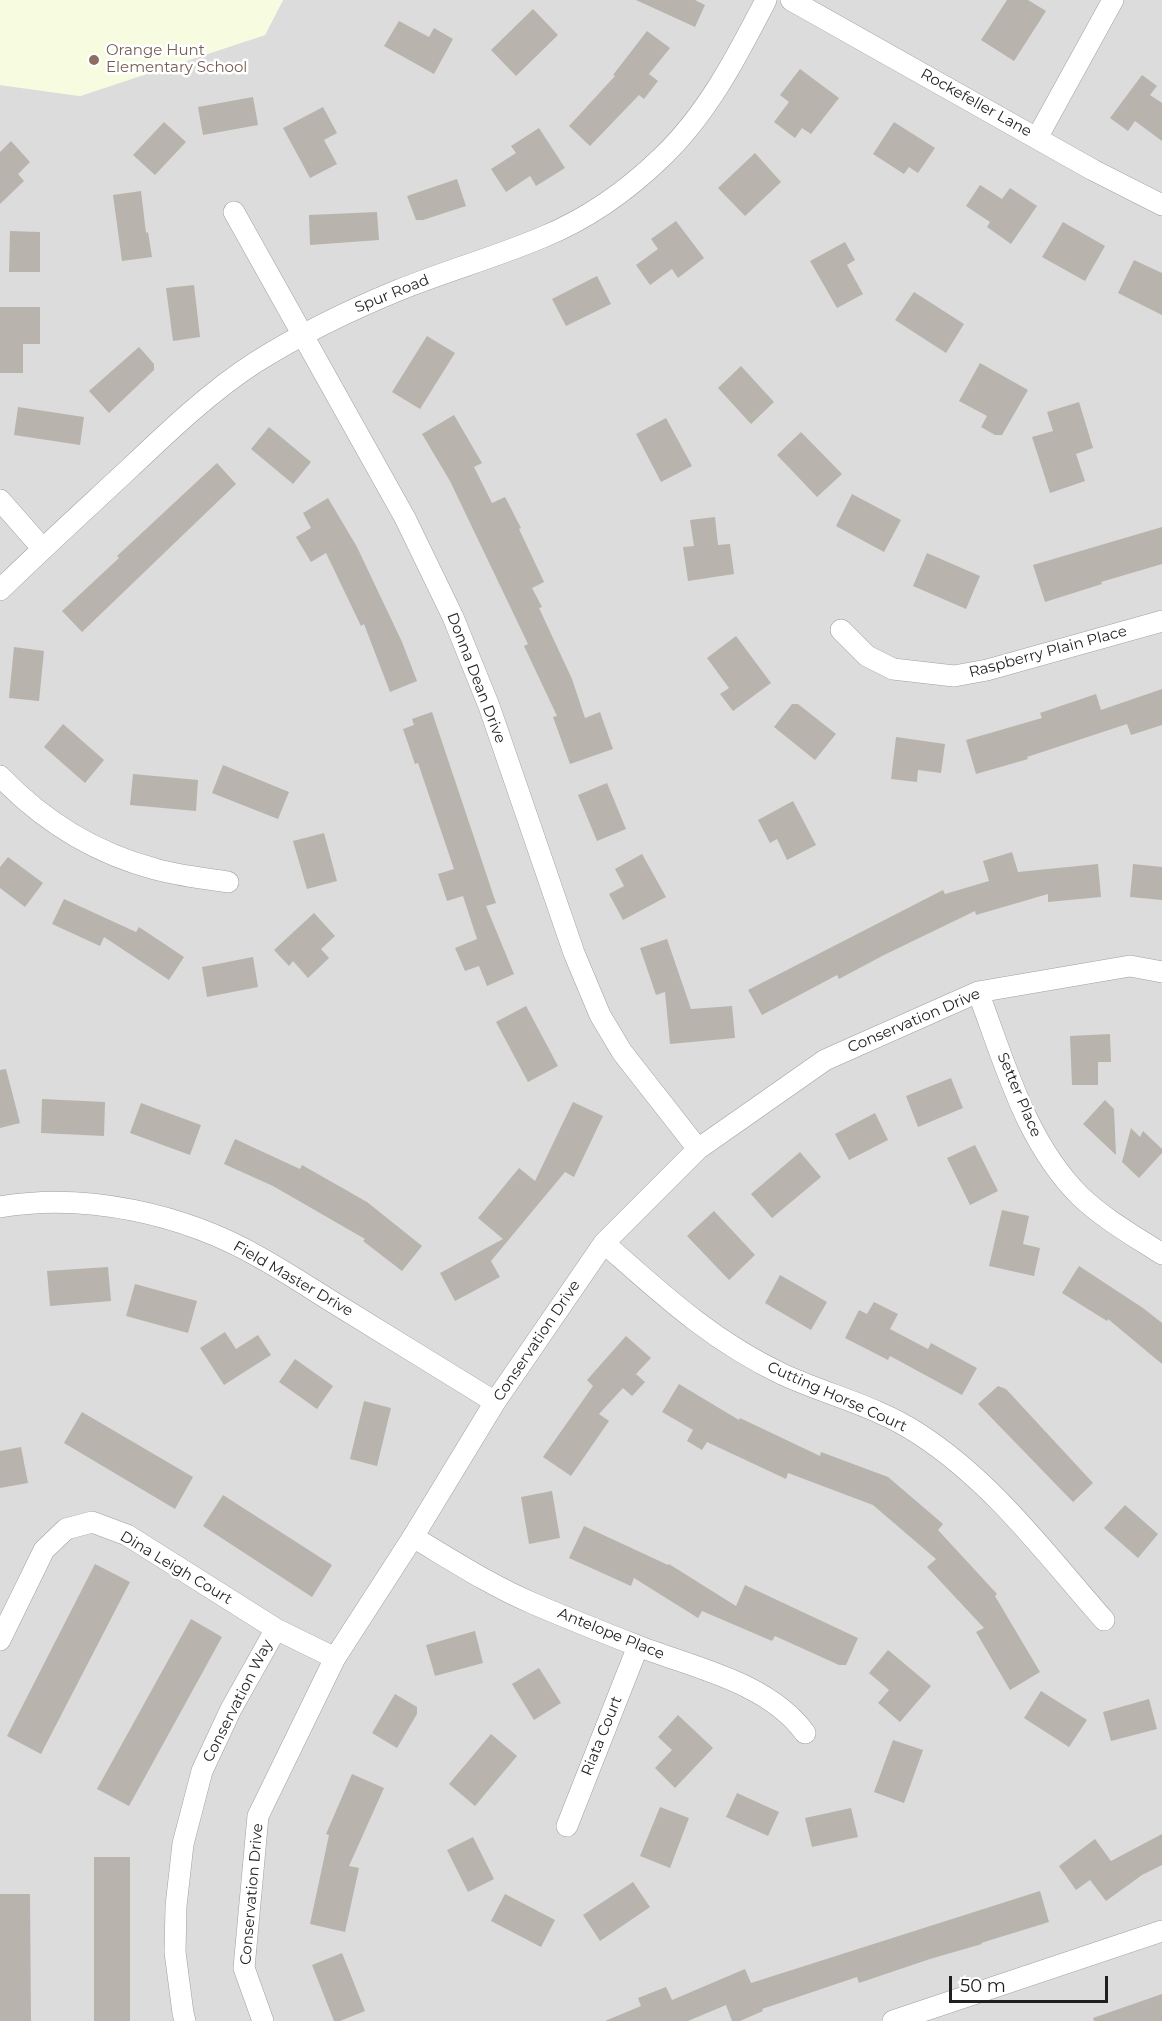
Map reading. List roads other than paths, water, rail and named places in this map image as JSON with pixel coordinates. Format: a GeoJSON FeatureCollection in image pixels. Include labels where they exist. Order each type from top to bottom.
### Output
{"type":"FeatureCollection","features":[{"type":"Feature","properties":{"kind":"street","name":"Spur Road"},"geometry":{"type":"LineString","coordinates":[[0,590],[159,441],[208,398],[256,362],[344,315],[400,290],[545,237],[582,218],[620,194],[662,157],[702,112],[735,60],[766,0]]}},
{"type":"Feature","properties":{"kind":"street","name":"Rockefeller Lane"},"geometry":{"type":"LineString","coordinates":[[790,0],[1093,170],[1162,205]]}},
{"type":"Feature","properties":{"kind":"street"},"geometry":{"type":"LineString","coordinates":[[1037,138],[1113,0]]}},
{"type":"Feature","properties":{"kind":"street","name":"Donna Dean Drive"},"geometry":{"type":"LineString","coordinates":[[234,212],[405,518],[453,617],[489,706],[574,953],[600,1015],[622,1052],[698,1149]]}},
{"type":"Feature","properties":{"kind":"street"},"geometry":{"type":"LineString","coordinates":[[0,500],[43,549]]}},
{"type":"Feature","properties":{"kind":"street","name":"Raspberry Plain Place"},"geometry":{"type":"LineString","coordinates":[[841,630],[867,656],[893,669],[954,676],[987,670],[1162,621]]}},
{"type":"Feature","properties":{"kind":"street"},"geometry":{"type":"LineString","coordinates":[[0,776],[60,828],[99,848],[155,869],[228,882]]}},
{"type":"Feature","properties":{"kind":"street","name":"Conservation Drive"},"geometry":{"type":"LineString","coordinates":[[263,2021],[244,1968],[258,1816],[335,1658],[413,1537],[495,1402],[604,1243],[698,1149],[825,1060],[978,992],[1130,966],[1162,972]]}},
{"type":"Feature","properties":{"kind":"street","name":"Setter Place"},"geometry":{"type":"LineString","coordinates":[[978,992],[1022,1108],[1044,1152],[1087,1202],[1162,1254]]}},
{"type":"Feature","properties":{"kind":"street","name":"Field Master Drive"},"geometry":{"type":"LineString","coordinates":[[0,1207],[45,1202],[74,1203],[134,1210],[196,1228],[258,1256],[495,1402]]}},
{"type":"Feature","properties":{"kind":"street","name":"Cutting Horse Court"},"geometry":{"type":"LineString","coordinates":[[604,1243],[684,1313],[733,1348],[783,1374],[885,1414],[948,1454],[974,1475],[1005,1507],[1104,1620]]}},
{"type":"Feature","properties":{"kind":"street","name":"Dina Leigh Court"},"geometry":{"type":"LineString","coordinates":[[0,1640],[44,1550],[66,1529],[92,1522],[126,1535],[276,1629],[335,1658]]}},
{"type":"Feature","properties":{"kind":"street","name":"Antelope Place"},"geometry":{"type":"LineString","coordinates":[[413,1537],[479,1577],[530,1602],[762,1693],[793,1717],[805,1733]]}},
{"type":"Feature","properties":{"kind":"street","name":"Conservation Way"},"geometry":{"type":"LineString","coordinates":[[185,2021],[175,1952],[176,1906],[183,1844],[202,1771],[231,1709],[276,1629]]}},
{"type":"Feature","properties":{"kind":"street","name":"Riata Court"},"geometry":{"type":"LineString","coordinates":[[567,1826],[638,1646]]}},
{"type":"Feature","properties":{"kind":"street"},"geometry":{"type":"LineString","coordinates":[[893,2021],[1162,1931]]}},
{"type":"Feature","properties":{"kind":"place","name":"Orange Hunt Elementary School"},"geometry":{"type":"Point","coordinates":[94,60]}}]}
